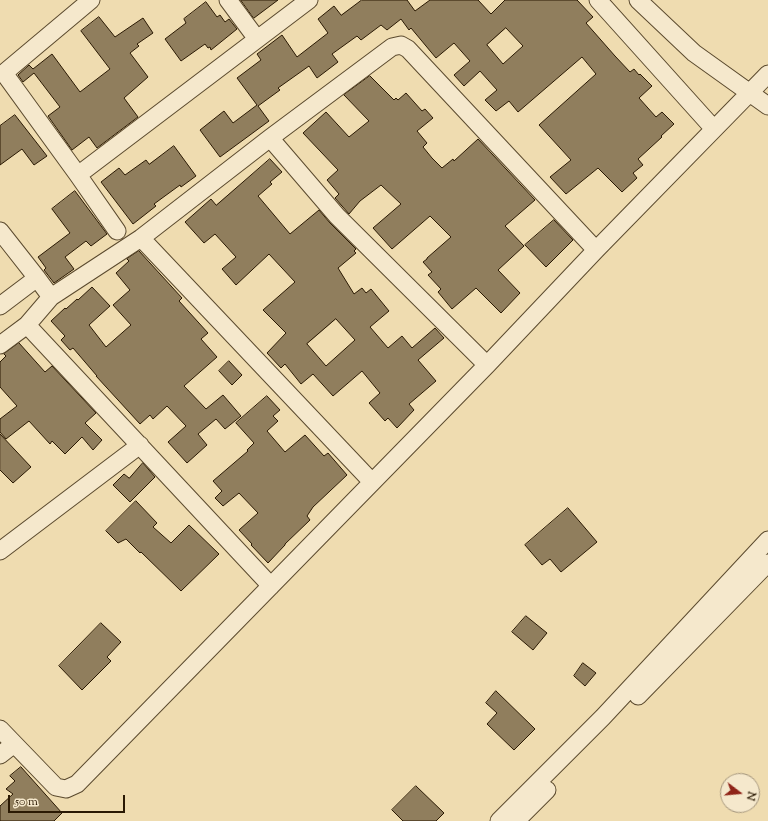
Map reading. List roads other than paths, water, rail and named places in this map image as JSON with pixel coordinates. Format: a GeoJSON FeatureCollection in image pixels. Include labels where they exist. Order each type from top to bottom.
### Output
{"type":"FeatureCollection","features":[{"type":"Feature","properties":{"kind":"street"},"geometry":{"type":"LineString","coordinates":[[91,0],[4,73],[117,231]]}},
{"type":"Feature","properties":{"kind":"street"},"geometry":{"type":"LineString","coordinates":[[228,0],[257,39]]}},
{"type":"Feature","properties":{"kind":"street"},"geometry":{"type":"LineString","coordinates":[[78,175],[309,0]]}},
{"type":"Feature","properties":{"kind":"street"},"geometry":{"type":"LineString","coordinates":[[598,0],[714,129]]}},
{"type":"Feature","properties":{"kind":"street"},"geometry":{"type":"LineString","coordinates":[[638,0],[694,53],[768,106]]}},
{"type":"Feature","properties":{"kind":"street"},"geometry":{"type":"LineString","coordinates":[[0,345],[27,325],[50,297],[141,238],[392,46],[400,45],[408,49],[596,250]]}},
{"type":"Feature","properties":{"kind":"street"},"geometry":{"type":"LineString","coordinates":[[0,728],[56,787],[66,789],[77,784],[487,365],[596,250],[768,74]]}},
{"type":"Feature","properties":{"kind":"street"},"geometry":{"type":"LineString","coordinates":[[270,138],[338,216],[487,365]]}},
{"type":"Feature","properties":{"kind":"street"},"geometry":{"type":"LineString","coordinates":[[0,230],[50,297]]}},
{"type":"Feature","properties":{"kind":"street"},"geometry":{"type":"LineString","coordinates":[[141,238],[372,482]]}},
{"type":"Feature","properties":{"kind":"street"},"geometry":{"type":"LineString","coordinates":[[0,306],[37,278]]}},
{"type":"Feature","properties":{"kind":"street"},"geometry":{"type":"LineString","coordinates":[[27,325],[271,586]]}},
{"type":"Feature","properties":{"kind":"street"},"geometry":{"type":"LineString","coordinates":[[0,551],[140,445]]}},
{"type":"Feature","properties":{"kind":"street"},"geometry":{"type":"LineString","coordinates":[[499,821],[603,717],[768,540]]}},
{"type":"Feature","properties":{"kind":"street"},"geometry":{"type":"LineString","coordinates":[[516,821],[768,563]]}},
{"type":"Feature","properties":{"kind":"street"},"geometry":{"type":"LineString","coordinates":[[0,755],[14,744]]}}]}
